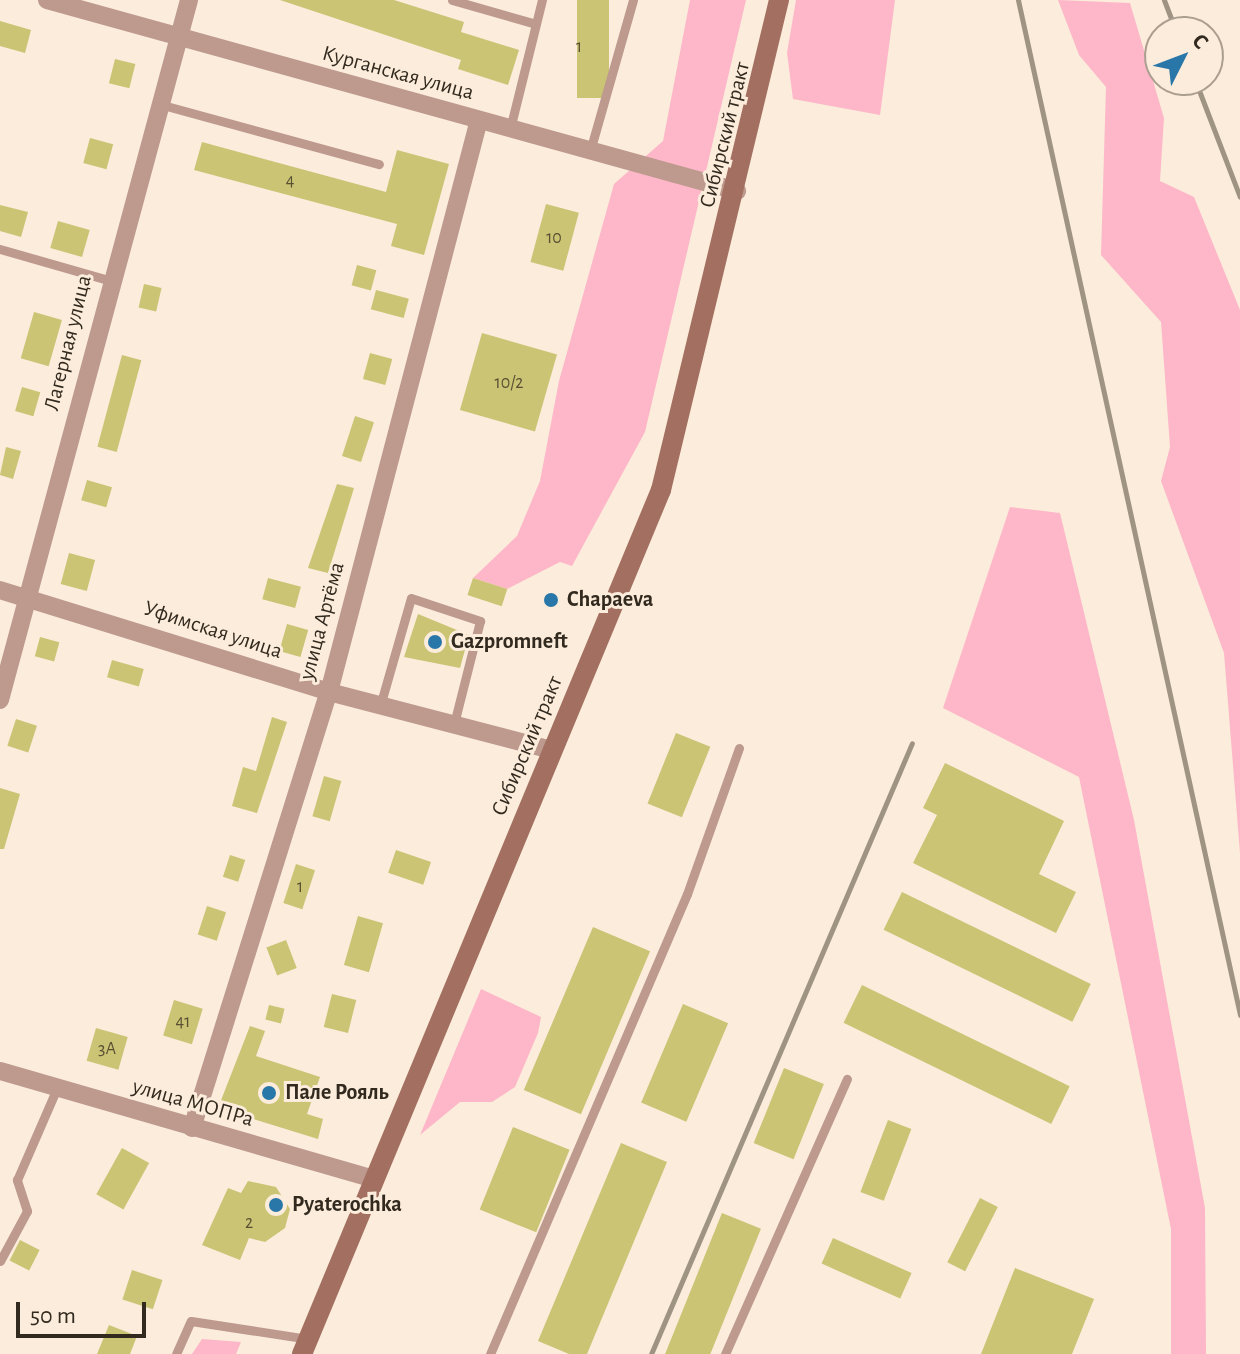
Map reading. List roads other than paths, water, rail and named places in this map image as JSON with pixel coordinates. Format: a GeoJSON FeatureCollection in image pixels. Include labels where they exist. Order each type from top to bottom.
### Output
{"type":"FeatureCollection","features":[{"type":"Feature","properties":{"kind":"main road","name":"Сибирский тракт"},"geometry":{"type":"LineString","coordinates":[[305,1347],[661,490],[737,191],[779,0]]}},
{"type":"Feature","properties":{"kind":"street","name":"Курганская улица"},"geometry":{"type":"LineString","coordinates":[[47,0],[737,191]]}},
{"type":"Feature","properties":{"kind":"street","name":"Лагерная улица"},"geometry":{"type":"LineString","coordinates":[[0,700],[29,597],[108,280],[189,0]]}},
{"type":"Feature","properties":{"kind":"street","name":"улица Артёма"},"geometry":{"type":"LineString","coordinates":[[192,1128],[329,692],[479,120]]}},
{"type":"Feature","properties":{"kind":"street","name":"Уфимская улица"},"geometry":{"type":"LineString","coordinates":[[0,590],[329,692],[551,750]]}},
{"type":"Feature","properties":{"kind":"street","name":"улица МОПРа"},"geometry":{"type":"LineString","coordinates":[[0,1071],[373,1179]]}},
{"type":"Feature","properties":{"kind":"lane"},"geometry":{"type":"LineString","coordinates":[[452,0],[536,24]]}},
{"type":"Feature","properties":{"kind":"lane"},"geometry":{"type":"LineString","coordinates":[[510,129],[542,0]]}},
{"type":"Feature","properties":{"kind":"lane"},"geometry":{"type":"LineString","coordinates":[[590,151],[633,0]]}},
{"type":"Feature","properties":{"kind":"lane"},"geometry":{"type":"LineString","coordinates":[[159,104],[379,164]]}},
{"type":"Feature","properties":{"kind":"lane"},"geometry":{"type":"LineString","coordinates":[[0,249],[108,280]]}},
{"type":"Feature","properties":{"kind":"lane"},"geometry":{"type":"LineString","coordinates":[[380,706],[411,598],[480,621],[454,724]]}},
{"type":"Feature","properties":{"kind":"lane"},"geometry":{"type":"LineString","coordinates":[[490,1354],[681,908],[739,748]]}},
{"type":"Feature","properties":{"kind":"lane"},"geometry":{"type":"LineString","coordinates":[[725,1354],[847,1079]]}},
{"type":"Feature","properties":{"kind":"lane"},"geometry":{"type":"LineString","coordinates":[[0,1261],[27,1211],[17,1180],[57,1088]]}},
{"type":"Feature","properties":{"kind":"lane"},"geometry":{"type":"LineString","coordinates":[[176,1354],[191,1321],[305,1347]]}},
{"type":"Feature","properties":{"kind":"railway"},"geometry":{"type":"LineString","coordinates":[[1018,0],[1240,1015]]}},
{"type":"Feature","properties":{"kind":"railway"},"geometry":{"type":"LineString","coordinates":[[1164,0],[1170,16]]}},
{"type":"Feature","properties":{"kind":"railway"},"geometry":{"type":"LineString","coordinates":[[1201,96],[1240,197]]}},
{"type":"Feature","properties":{"kind":"railway"},"geometry":{"type":"LineString","coordinates":[[651,1354],[912,743]]}},
{"type":"Feature","properties":{"kind":"place","name":"Chapaeva"},"geometry":{"type":"Point","coordinates":[551,600]}},
{"type":"Feature","properties":{"kind":"place","name":"Gazpromneft"},"geometry":{"type":"Point","coordinates":[435,642]}},
{"type":"Feature","properties":{"kind":"place","name":"Пале Рояль"},"geometry":{"type":"Point","coordinates":[269,1093]}},
{"type":"Feature","properties":{"kind":"place","name":"Pyaterochka"},"geometry":{"type":"Point","coordinates":[276,1205]}}]}
